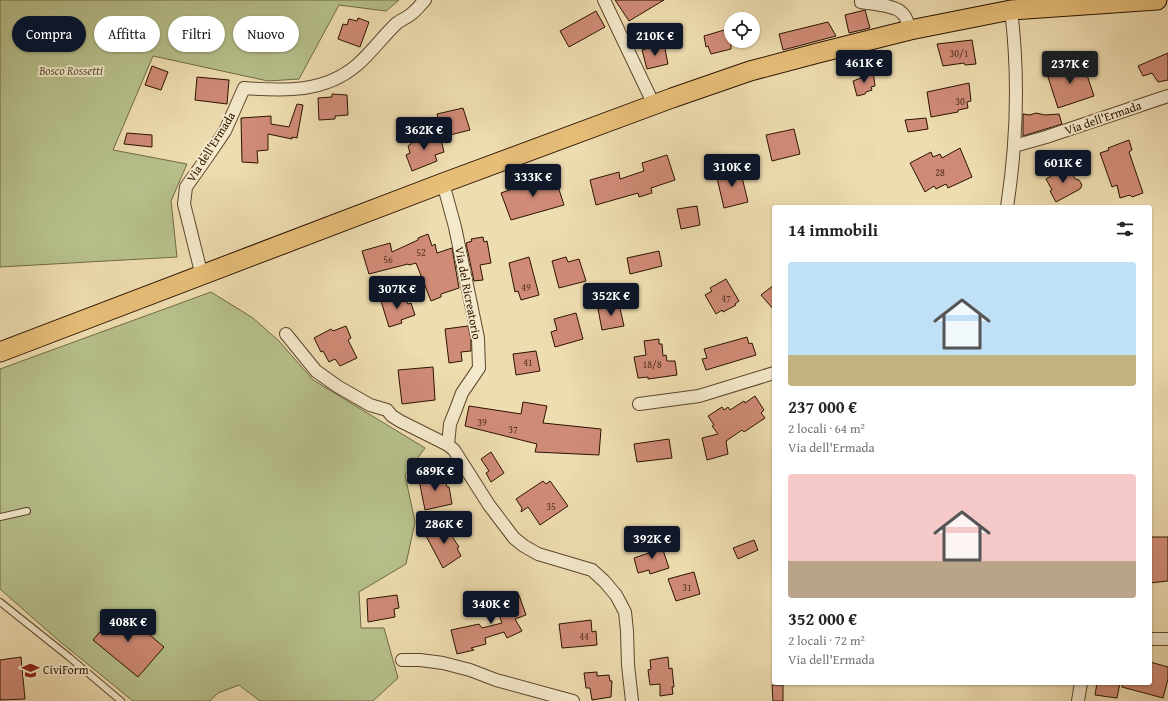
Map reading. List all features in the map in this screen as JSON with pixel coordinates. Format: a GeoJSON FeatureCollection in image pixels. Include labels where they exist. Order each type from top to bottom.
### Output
{"type":"FeatureCollection","features":[{"type":"Feature","properties":{"kind":"main road"},"geometry":{"type":"LineString","coordinates":[[0,352],[443,183],[750,71],[910,30],[1011,10],[1159,2]]}},
{"type":"Feature","properties":{"kind":"street","name":"Via dell'Ermada"},"geometry":{"type":"LineString","coordinates":[[202,276],[184,204],[186,187],[225,131],[244,88],[282,90],[311,87],[339,77],[356,65],[380,43],[398,22],[411,15],[425,0]]}},
{"type":"Feature","properties":{"kind":"street"},"geometry":{"type":"LineString","coordinates":[[604,0],[654,105]]}},
{"type":"Feature","properties":{"kind":"street"},"geometry":{"type":"LineString","coordinates":[[861,0],[861,2],[890,7],[901,11],[906,18],[910,30]]}},
{"type":"Feature","properties":{"kind":"street"},"geometry":{"type":"LineString","coordinates":[[1007,205],[1014,146],[1016,66],[1011,10]]}},
{"type":"Feature","properties":{"kind":"street","name":"Via dell'Ermada"},"geometry":{"type":"LineString","coordinates":[[1014,146],[1046,137],[1168,96]]}},
{"type":"Feature","properties":{"kind":"street","name":"Via del Ricreatorio"},"geometry":{"type":"LineString","coordinates":[[443,183],[455,227],[478,338],[479,368],[462,393],[450,424],[448,445]]}},
{"type":"Feature","properties":{"kind":"street"},"geometry":{"type":"LineString","coordinates":[[286,334],[316,371],[337,386],[370,405],[387,410],[392,416],[400,421],[448,445],[454,450],[489,505],[514,538],[524,546],[538,554],[592,570],[604,581],[616,595],[625,612],[632,701]]}},
{"type":"Feature","properties":{"kind":"street"},"geometry":{"type":"LineString","coordinates":[[639,404],[699,396],[772,374]]}},
{"type":"Feature","properties":{"kind":"street"},"geometry":{"type":"LineString","coordinates":[[1152,640],[1168,639]]}},
{"type":"Feature","properties":{"kind":"street"},"geometry":{"type":"LineString","coordinates":[[402,660],[420,660],[450,665],[470,670],[496,680],[573,701]]}},
{"type":"Feature","properties":{"kind":"street"},"geometry":{"type":"LineString","coordinates":[[1078,701],[1081,685]]}},
{"type":"Feature","properties":{"kind":"lane"},"geometry":{"type":"LineString","coordinates":[[0,517],[27,511]]}},
{"type":"Feature","properties":{"kind":"lane"},"geometry":{"type":"LineString","coordinates":[[0,602],[121,701]]}},
{"type":"Feature","properties":{"kind":"green space","name":"Bosco Rossetti"},"geometry":{"type":"Polygon","coordinates":[[[0,0],[399,0],[386,11],[339,5],[299,79],[268,81],[153,56],[113,150],[187,164],[171,201],[177,257],[0,267],[0,0]]]}},
{"type":"Feature","properties":{"kind":"green space"},"geometry":{"type":"Polygon","coordinates":[[[211,292],[253,318],[279,341],[313,380],[425,448],[405,475],[415,522],[406,564],[359,592],[361,628],[384,628],[398,678],[373,701],[260,701],[239,685],[218,693],[210,701],[133,701],[58,640],[0,589],[0,369],[211,292]]]}},
{"type":"Feature","properties":{"kind":"building"},"geometry":{"type":"Polygon","coordinates":[[[615,0],[664,0],[629,21],[615,0]]]}},
{"type":"Feature","properties":{"kind":"building"},"geometry":{"type":"Polygon","coordinates":[[[865,10],[870,28],[849,33],[845,15],[865,10]]]}},
{"type":"Feature","properties":{"kind":"building"},"geometry":{"type":"Polygon","coordinates":[[[596,11],[605,27],[569,47],[560,31],[596,11]]]}},
{"type":"Feature","properties":{"kind":"building"},"geometry":{"type":"Polygon","coordinates":[[[358,18],[369,22],[360,47],[338,39],[343,24],[347,25],[349,19],[357,21],[358,18]]]}},
{"type":"Feature","properties":{"kind":"building"},"geometry":{"type":"Polygon","coordinates":[[[828,22],[836,36],[783,50],[779,34],[828,22]]]}},
{"type":"Feature","properties":{"kind":"building"},"geometry":{"type":"Polygon","coordinates":[[[724,30],[724,48],[731,49],[711,54],[708,46],[706,47],[704,36],[724,30]]]}},
{"type":"Feature","properties":{"kind":"building"},"geometry":{"type":"Polygon","coordinates":[[[972,40],[976,64],[965,65],[964,63],[943,66],[937,44],[972,40]]]}},
{"type":"Feature","properties":{"kind":"building"},"geometry":{"type":"Polygon","coordinates":[[[664,44],[668,64],[647,69],[642,50],[664,44]]]}},
{"type":"Feature","properties":{"kind":"building"},"geometry":{"type":"Polygon","coordinates":[[[1168,53],[1168,80],[1158,82],[1152,73],[1143,76],[1138,66],[1168,53]]]}},
{"type":"Feature","properties":{"kind":"building"},"geometry":{"type":"Polygon","coordinates":[[[1083,63],[1094,96],[1058,108],[1047,74],[1083,63]]]}},
{"type":"Feature","properties":{"kind":"building"},"geometry":{"type":"Polygon","coordinates":[[[152,66],[168,72],[161,90],[145,85],[152,66]]]}},
{"type":"Feature","properties":{"kind":"building"},"geometry":{"type":"Polygon","coordinates":[[[873,71],[875,86],[871,87],[872,90],[866,92],[865,94],[857,96],[853,81],[861,78],[860,75],[873,71]]]}},
{"type":"Feature","properties":{"kind":"building"},"geometry":{"type":"Polygon","coordinates":[[[197,77],[229,80],[227,104],[195,100],[197,77]]]}},
{"type":"Feature","properties":{"kind":"building"},"geometry":{"type":"Polygon","coordinates":[[[969,83],[971,101],[967,102],[968,108],[958,110],[958,112],[931,117],[927,92],[969,83]]]}},
{"type":"Feature","properties":{"kind":"building"},"geometry":{"type":"Polygon","coordinates":[[[332,94],[347,95],[348,115],[335,116],[335,119],[319,120],[318,98],[332,97],[332,94]]]}},
{"type":"Feature","properties":{"kind":"building"},"geometry":{"type":"Polygon","coordinates":[[[297,104],[303,105],[297,138],[292,137],[292,139],[268,134],[268,150],[257,151],[258,163],[242,162],[241,118],[271,116],[271,124],[289,127],[297,104]]]}},
{"type":"Feature","properties":{"kind":"building"},"geometry":{"type":"Polygon","coordinates":[[[463,108],[470,130],[442,137],[437,114],[463,108]]]}},
{"type":"Feature","properties":{"kind":"building"},"geometry":{"type":"Polygon","coordinates":[[[1036,113],[1045,115],[1059,114],[1062,124],[1023,136],[1023,114],[1030,115],[1036,113]]]}},
{"type":"Feature","properties":{"kind":"building"},"geometry":{"type":"Polygon","coordinates":[[[926,118],[928,129],[908,132],[905,120],[926,118]]]}},
{"type":"Feature","properties":{"kind":"building"},"geometry":{"type":"Polygon","coordinates":[[[794,129],[800,154],[772,161],[766,135],[794,129]]]}},
{"type":"Feature","properties":{"kind":"building"},"geometry":{"type":"Polygon","coordinates":[[[127,133],[152,135],[152,147],[124,144],[127,133]]]}},
{"type":"Feature","properties":{"kind":"building"},"geometry":{"type":"Polygon","coordinates":[[[415,135],[425,139],[440,135],[444,152],[435,155],[437,161],[412,171],[406,155],[410,153],[408,146],[411,144],[415,135]]]}},
{"type":"Feature","properties":{"kind":"building"},"geometry":{"type":"Polygon","coordinates":[[[1129,140],[1132,150],[1129,152],[1143,193],[1132,197],[1130,195],[1120,198],[1117,185],[1112,187],[1100,153],[1109,150],[1108,148],[1129,140]]]}},
{"type":"Feature","properties":{"kind":"building"},"geometry":{"type":"Polygon","coordinates":[[[960,148],[972,177],[948,188],[946,184],[936,189],[934,186],[925,192],[910,163],[931,152],[933,157],[940,154],[942,158],[960,148]]]}},
{"type":"Feature","properties":{"kind":"building"},"geometry":{"type":"Polygon","coordinates":[[[667,155],[675,180],[651,188],[652,193],[639,197],[638,193],[596,205],[590,180],[619,172],[620,179],[644,171],[642,163],[667,155]]]}},
{"type":"Feature","properties":{"kind":"building"},"geometry":{"type":"Polygon","coordinates":[[[1068,166],[1075,179],[1079,180],[1082,185],[1080,189],[1056,202],[1046,179],[1068,166]]]}},
{"type":"Feature","properties":{"kind":"building"},"geometry":{"type":"Polygon","coordinates":[[[740,169],[748,202],[724,208],[716,174],[740,169]]]}},
{"type":"Feature","properties":{"kind":"building"},"geometry":{"type":"Polygon","coordinates":[[[554,174],[564,205],[511,220],[501,193],[554,174]]]}},
{"type":"Feature","properties":{"kind":"building"},"geometry":{"type":"Polygon","coordinates":[[[697,206],[700,225],[681,229],[677,209],[697,206]]]}},
{"type":"Feature","properties":{"kind":"building"},"geometry":{"type":"Polygon","coordinates":[[[428,234],[432,246],[435,244],[437,253],[452,248],[459,288],[441,294],[441,297],[431,301],[416,263],[369,274],[362,251],[390,243],[392,252],[428,234]]]}},
{"type":"Feature","properties":{"kind":"building"},"geometry":{"type":"Polygon","coordinates":[[[483,237],[484,242],[487,241],[491,263],[480,265],[483,280],[474,281],[466,243],[472,241],[471,239],[483,237]]]}},
{"type":"Feature","properties":{"kind":"building"},"geometry":{"type":"Polygon","coordinates":[[[659,251],[662,266],[630,274],[627,258],[659,251]]]}},
{"type":"Feature","properties":{"kind":"building"},"geometry":{"type":"Polygon","coordinates":[[[529,257],[539,295],[521,300],[518,291],[515,292],[509,263],[529,257]]]}},
{"type":"Feature","properties":{"kind":"building"},"geometry":{"type":"Polygon","coordinates":[[[566,257],[568,262],[579,259],[586,281],[559,288],[552,261],[566,257]]]}},
{"type":"Feature","properties":{"kind":"building"},"geometry":{"type":"Polygon","coordinates":[[[726,279],[739,301],[735,304],[736,305],[716,314],[705,295],[712,291],[710,288],[726,279]]]}},
{"type":"Feature","properties":{"kind":"building"},"geometry":{"type":"Polygon","coordinates":[[[772,287],[772,308],[761,295],[772,287]]]}},
{"type":"Feature","properties":{"kind":"building"},"geometry":{"type":"Polygon","coordinates":[[[402,293],[408,304],[411,303],[415,315],[401,320],[402,323],[389,327],[381,301],[402,293]]]}},
{"type":"Feature","properties":{"kind":"building"},"geometry":{"type":"Polygon","coordinates":[[[619,304],[624,326],[602,330],[598,309],[619,304]]]}},
{"type":"Feature","properties":{"kind":"building"},"geometry":{"type":"Polygon","coordinates":[[[576,313],[583,339],[555,347],[551,332],[557,330],[554,319],[576,313]]]}},
{"type":"Feature","properties":{"kind":"building"},"geometry":{"type":"Polygon","coordinates":[[[346,326],[351,338],[348,340],[357,358],[340,366],[335,359],[329,362],[323,351],[321,352],[314,338],[331,329],[333,331],[346,326]]]}},
{"type":"Feature","properties":{"kind":"building"},"geometry":{"type":"Polygon","coordinates":[[[468,326],[471,339],[471,351],[461,352],[462,361],[449,363],[445,329],[468,326]]]}},
{"type":"Feature","properties":{"kind":"building"},"geometry":{"type":"Polygon","coordinates":[[[747,337],[749,344],[752,343],[756,355],[706,370],[702,359],[707,358],[704,349],[747,337]]]}},
{"type":"Feature","properties":{"kind":"building"},"geometry":{"type":"Polygon","coordinates":[[[659,339],[659,344],[662,344],[663,356],[666,355],[667,361],[675,361],[677,375],[648,379],[648,377],[638,378],[634,357],[646,355],[644,341],[659,339]]]}},
{"type":"Feature","properties":{"kind":"building"},"geometry":{"type":"Polygon","coordinates":[[[536,351],[540,371],[516,375],[513,354],[536,351]]]}},
{"type":"Feature","properties":{"kind":"building"},"geometry":{"type":"Polygon","coordinates":[[[433,367],[435,400],[402,404],[398,370],[433,367]]]}},
{"type":"Feature","properties":{"kind":"building"},"geometry":{"type":"Polygon","coordinates":[[[755,396],[764,410],[761,413],[765,418],[744,432],[742,430],[726,441],[728,454],[707,460],[702,438],[718,434],[712,426],[714,425],[708,416],[722,407],[724,410],[728,407],[730,410],[744,401],[745,403],[755,396]]]}},
{"type":"Feature","properties":{"kind":"building"},"geometry":{"type":"Polygon","coordinates":[[[523,402],[547,406],[543,423],[601,429],[599,455],[535,452],[537,444],[465,426],[469,406],[521,414],[523,402]]]}},
{"type":"Feature","properties":{"kind":"building"},"geometry":{"type":"Polygon","coordinates":[[[669,439],[672,458],[637,462],[634,444],[669,439]]]}},
{"type":"Feature","properties":{"kind":"building"},"geometry":{"type":"Polygon","coordinates":[[[491,452],[504,473],[491,482],[486,473],[489,471],[481,459],[491,452]]]}},
{"type":"Feature","properties":{"kind":"building"},"geometry":{"type":"Polygon","coordinates":[[[444,475],[447,487],[449,487],[452,504],[425,510],[419,480],[444,475]]]}},
{"type":"Feature","properties":{"kind":"building"},"geometry":{"type":"Polygon","coordinates":[[[543,481],[546,484],[550,481],[568,506],[540,525],[528,507],[521,512],[522,508],[516,499],[543,481]]]}},
{"type":"Feature","properties":{"kind":"building"},"geometry":{"type":"Polygon","coordinates":[[[444,524],[459,547],[457,548],[461,556],[443,568],[425,534],[444,524]]]}},
{"type":"Feature","properties":{"kind":"building"},"geometry":{"type":"Polygon","coordinates":[[[1152,537],[1168,537],[1168,581],[1152,583],[1152,537]]]}},
{"type":"Feature","properties":{"kind":"building"},"geometry":{"type":"Polygon","coordinates":[[[754,540],[758,550],[738,559],[733,548],[754,540]]]}},
{"type":"Feature","properties":{"kind":"building"},"geometry":{"type":"Polygon","coordinates":[[[660,541],[669,568],[650,574],[649,570],[638,573],[634,558],[649,553],[646,546],[660,541]]]}},
{"type":"Feature","properties":{"kind":"building"},"geometry":{"type":"Polygon","coordinates":[[[694,572],[700,594],[676,601],[668,579],[694,572]]]}},
{"type":"Feature","properties":{"kind":"building"},"geometry":{"type":"Polygon","coordinates":[[[510,594],[511,598],[519,595],[526,615],[515,619],[522,631],[507,638],[504,632],[485,638],[486,644],[471,648],[474,650],[457,654],[451,630],[479,624],[482,628],[502,623],[493,600],[510,594]]]}},
{"type":"Feature","properties":{"kind":"building"},"geometry":{"type":"Polygon","coordinates":[[[397,595],[399,608],[394,609],[395,617],[368,622],[367,599],[397,595]]]}},
{"type":"Feature","properties":{"kind":"building"},"geometry":{"type":"Polygon","coordinates":[[[119,609],[164,647],[138,677],[93,640],[119,609]]]}},
{"type":"Feature","properties":{"kind":"building"},"geometry":{"type":"Polygon","coordinates":[[[591,620],[592,632],[596,631],[597,645],[562,648],[559,624],[591,620]]]}},
{"type":"Feature","properties":{"kind":"building"},"geometry":{"type":"Polygon","coordinates":[[[21,657],[25,699],[0,700],[0,660],[21,657]]]}},
{"type":"Feature","properties":{"kind":"building"},"geometry":{"type":"Polygon","coordinates":[[[668,657],[669,669],[672,668],[674,687],[672,687],[673,694],[660,696],[660,684],[650,685],[648,670],[651,669],[650,660],[668,657]]]}},
{"type":"Feature","properties":{"kind":"building"},"geometry":{"type":"Polygon","coordinates":[[[1152,663],[1168,667],[1168,679],[1163,698],[1122,687],[1122,685],[1152,685],[1152,663]]]}},
{"type":"Feature","properties":{"kind":"building"},"geometry":{"type":"Polygon","coordinates":[[[597,672],[597,676],[609,675],[610,681],[612,681],[611,697],[592,700],[590,688],[586,688],[584,673],[597,672]]]}},
{"type":"Feature","properties":{"kind":"building"},"geometry":{"type":"Polygon","coordinates":[[[772,685],[783,685],[783,701],[773,701],[772,685]]]}},
{"type":"Feature","properties":{"kind":"building"},"geometry":{"type":"Polygon","coordinates":[[[1097,685],[1120,685],[1117,698],[1095,695],[1097,685]]]}},
{"type":"Feature","properties":{"kind":"place","name":"CiviForm"},"geometry":{"type":"Point","coordinates":[30,670]}}]}
